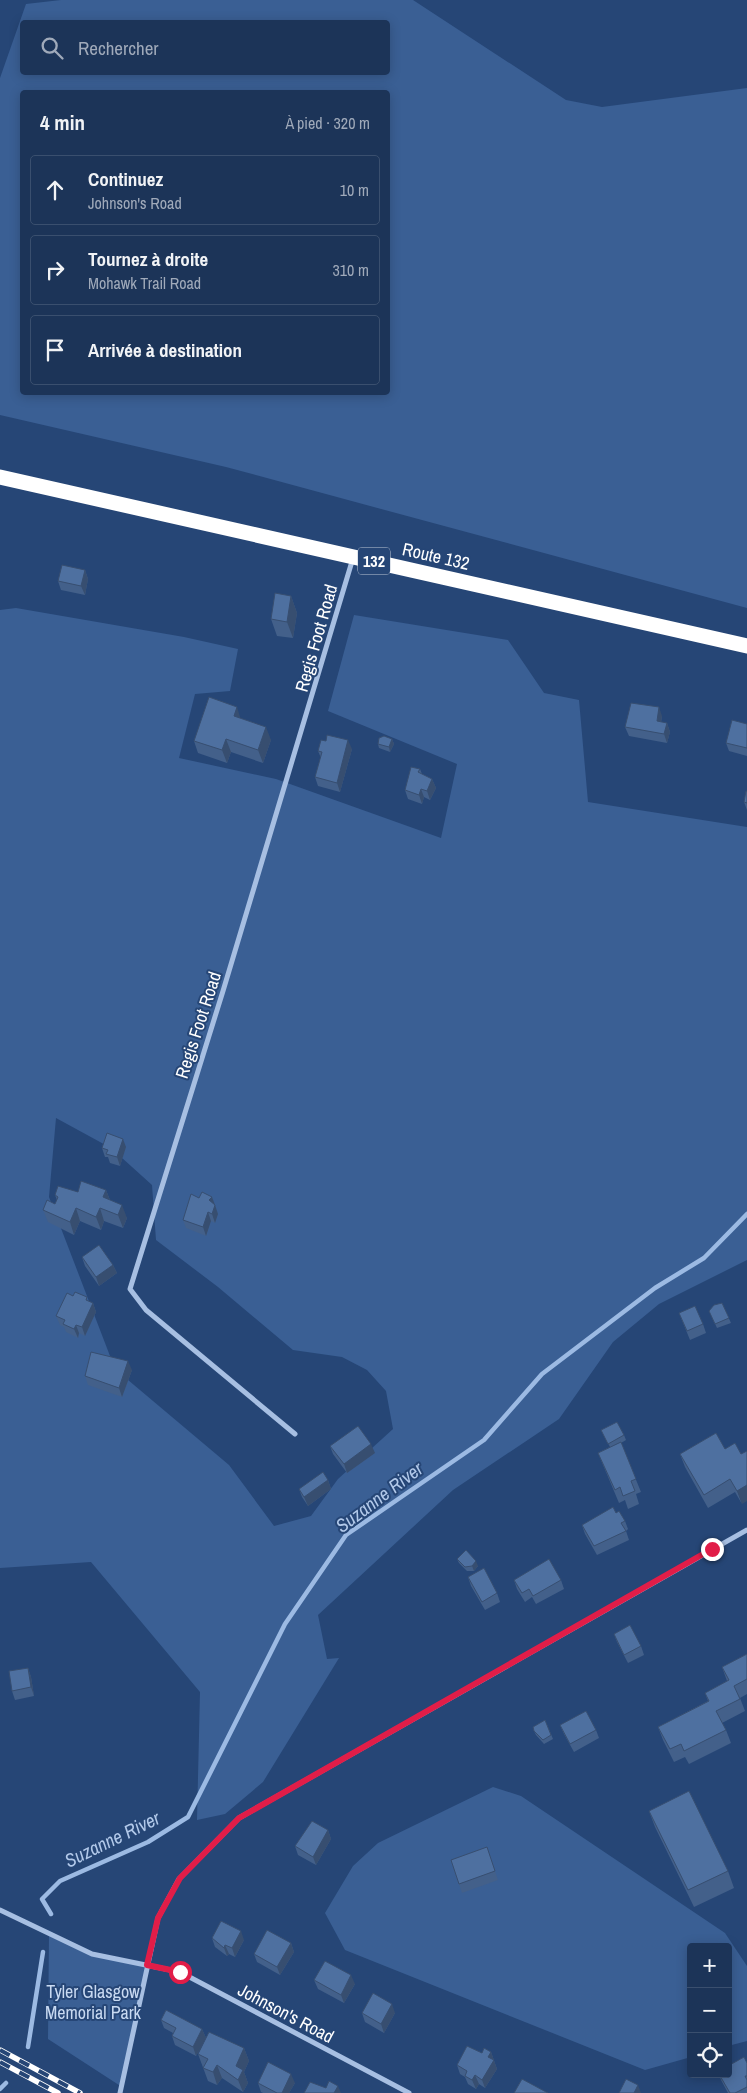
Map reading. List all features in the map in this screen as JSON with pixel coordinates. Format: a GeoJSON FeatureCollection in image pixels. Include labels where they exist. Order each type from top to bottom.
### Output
{"type":"FeatureCollection","features":[{"type":"Feature","properties":{"kind":"highway","name":"Route 132"},"geometry":{"type":"LineString","coordinates":[[0,477],[747,646]]}},
{"type":"Feature","properties":{"kind":"street","name":"Regis Foot Road"},"geometry":{"type":"LineString","coordinates":[[295,1434],[146,1310],[130,1289],[226,982],[353,557]]}},
{"type":"Feature","properties":{"kind":"street"},"geometry":{"type":"LineString","coordinates":[[120,2093],[158,1918],[180,1878],[239,1818],[747,1530]]}},
{"type":"Feature","properties":{"kind":"street","name":"Johnson's Road"},"geometry":{"type":"LineString","coordinates":[[0,1910],[92,1954],[180,1972],[409,2093]]}},
{"type":"Feature","properties":{"kind":"green space"},"geometry":{"type":"Polygon","coordinates":[[[61,0],[413,0],[566,100],[602,107],[747,88],[747,608],[226,467],[0,415],[0,78],[20,21],[20,75],[390,75],[390,20],[20,20],[26,4],[61,0]]]}},
{"type":"Feature","properties":{"kind":"green space"},"geometry":{"type":"Polygon","coordinates":[[[16,608],[184,637],[238,649],[230,691],[195,694],[179,758],[276,779],[441,838],[457,764],[328,711],[354,615],[508,640],[544,693],[579,700],[588,802],[747,827],[747,1260],[659,1304],[613,1342],[559,1419],[453,1490],[318,1615],[327,1659],[339,1658],[263,1782],[225,1814],[197,1820],[200,1692],[91,1562],[0,1568],[0,610],[16,608]],[[56,1118],[49,1197],[115,1369],[229,1465],[274,1526],[311,1516],[338,1479],[393,1429],[386,1391],[367,1370],[342,1357],[293,1350],[218,1287],[156,1240],[152,1185],[111,1148],[56,1118]]]}},
{"type":"Feature","properties":{"kind":"green space"},"geometry":{"type":"Polygon","coordinates":[[[493,1787],[521,1796],[725,1933],[732,1943],[687,1943],[687,2058],[645,2070],[345,1950],[325,1913],[353,1866],[378,1843],[493,1787]]]}},
{"type":"Feature","properties":{"kind":"green space","name":"Tyler Glasgow Memorial Park"},"geometry":{"type":"Polygon","coordinates":[[[49,1934],[92,1954],[147,1965],[122,2087],[48,2039],[49,1934]]]}},
{"type":"Feature","properties":{"kind":"green space"},"geometry":{"type":"Polygon","coordinates":[[[732,1944],[747,1966],[747,2041],[732,2045],[732,1944]]]}},
{"type":"Feature","properties":{"kind":"building"},"geometry":{"type":"Polygon","coordinates":[[[62,565],[85,570],[81,586],[58,581],[62,565]]]}},
{"type":"Feature","properties":{"kind":"building"},"geometry":{"type":"Polygon","coordinates":[[[275,593],[291,596],[287,622],[271,619],[275,593]]]}},
{"type":"Feature","properties":{"kind":"building"},"geometry":{"type":"Polygon","coordinates":[[[209,697],[237,707],[234,716],[266,727],[258,750],[226,739],[222,750],[194,741],[209,697]]]}},
{"type":"Feature","properties":{"kind":"building"},"geometry":{"type":"Polygon","coordinates":[[[631,703],[659,707],[657,721],[667,723],[664,734],[625,727],[631,703]]]}},
{"type":"Feature","properties":{"kind":"building"},"geometry":{"type":"Polygon","coordinates":[[[732,720],[747,724],[747,748],[726,743],[732,720]]]}},
{"type":"Feature","properties":{"kind":"building"},"geometry":{"type":"Polygon","coordinates":[[[327,735],[348,740],[337,783],[315,777],[322,752],[318,751],[321,740],[326,741],[327,735]]]}},
{"type":"Feature","properties":{"kind":"building"},"geometry":{"type":"Polygon","coordinates":[[[384,736],[392,739],[389,747],[378,744],[379,738],[384,736]]]}},
{"type":"Feature","properties":{"kind":"building"},"geometry":{"type":"Polygon","coordinates":[[[411,767],[420,769],[418,772],[432,779],[427,791],[421,789],[419,795],[405,790],[411,767]]]}},
{"type":"Feature","properties":{"kind":"building"},"geometry":{"type":"Polygon","coordinates":[[[747,791],[747,803],[744,802],[747,791]]]}},
{"type":"Feature","properties":{"kind":"building"},"geometry":{"type":"Polygon","coordinates":[[[107,1133],[123,1139],[117,1157],[106,1154],[108,1150],[102,1148],[107,1133]]]}},
{"type":"Feature","properties":{"kind":"building"},"geometry":{"type":"Polygon","coordinates":[[[81,1181],[106,1190],[103,1197],[122,1205],[118,1215],[100,1208],[96,1217],[76,1208],[70,1222],[43,1210],[47,1200],[55,1204],[58,1197],[55,1195],[58,1186],[78,1192],[81,1181]]]}},
{"type":"Feature","properties":{"kind":"building"},"geometry":{"type":"Polygon","coordinates":[[[202,1192],[212,1197],[209,1200],[215,1205],[212,1214],[208,1212],[203,1227],[183,1220],[191,1194],[199,1198],[202,1192]]]}},
{"type":"Feature","properties":{"kind":"building"},"geometry":{"type":"Polygon","coordinates":[[[99,1245],[113,1265],[96,1277],[82,1257],[99,1245]]]}},
{"type":"Feature","properties":{"kind":"building"},"geometry":{"type":"Polygon","coordinates":[[[75,1292],[87,1297],[86,1300],[93,1303],[82,1327],[76,1325],[74,1329],[63,1324],[65,1320],[56,1316],[67,1293],[73,1296],[75,1292]]]}},
{"type":"Feature","properties":{"kind":"building"},"geometry":{"type":"Polygon","coordinates":[[[722,1303],[729,1318],[715,1324],[709,1311],[714,1305],[722,1303]]]}},
{"type":"Feature","properties":{"kind":"building"},"geometry":{"type":"Polygon","coordinates":[[[695,1306],[703,1324],[687,1331],[679,1313],[695,1306]]]}},
{"type":"Feature","properties":{"kind":"building"},"geometry":{"type":"Polygon","coordinates":[[[91,1352],[128,1361],[119,1388],[85,1376],[91,1352]]]}},
{"type":"Feature","properties":{"kind":"building"},"geometry":{"type":"Polygon","coordinates":[[[617,1422],[624,1435],[608,1444],[601,1430],[617,1422]]]}},
{"type":"Feature","properties":{"kind":"building"},"geometry":{"type":"Polygon","coordinates":[[[358,1426],[371,1444],[344,1464],[330,1446],[358,1426]]]}},
{"type":"Feature","properties":{"kind":"building"},"geometry":{"type":"Polygon","coordinates":[[[716,1433],[725,1449],[735,1443],[741,1454],[747,1451],[747,1485],[737,1491],[730,1479],[704,1495],[680,1454],[716,1433]]]}},
{"type":"Feature","properties":{"kind":"building"},"geometry":{"type":"Polygon","coordinates":[[[621,1442],[636,1479],[631,1481],[635,1491],[623,1496],[620,1487],[615,1490],[598,1453],[621,1442]]]}},
{"type":"Feature","properties":{"kind":"building"},"geometry":{"type":"Polygon","coordinates":[[[323,1472],[328,1480],[304,1497],[299,1489],[323,1472]]]}},
{"type":"Feature","properties":{"kind":"building"},"geometry":{"type":"Polygon","coordinates":[[[613,1507],[616,1513],[619,1511],[625,1521],[621,1523],[626,1531],[594,1546],[582,1525],[613,1507]]]}},
{"type":"Feature","properties":{"kind":"building"},"geometry":{"type":"Polygon","coordinates":[[[466,1550],[476,1561],[472,1566],[465,1567],[457,1559],[466,1550]]]}},
{"type":"Feature","properties":{"kind":"building"},"geometry":{"type":"Polygon","coordinates":[[[549,1559],[561,1580],[533,1596],[529,1589],[522,1593],[514,1580],[549,1559]]]}},
{"type":"Feature","properties":{"kind":"building"},"geometry":{"type":"Polygon","coordinates":[[[484,1568],[497,1593],[482,1602],[468,1577],[484,1568]]]}},
{"type":"Feature","properties":{"kind":"building"},"geometry":{"type":"Polygon","coordinates":[[[630,1625],[641,1646],[624,1655],[614,1634],[630,1625]]]}},
{"type":"Feature","properties":{"kind":"building"},"geometry":{"type":"Polygon","coordinates":[[[747,1654],[747,1679],[734,1686],[740,1699],[716,1711],[726,1730],[684,1751],[681,1744],[670,1749],[658,1727],[709,1701],[705,1693],[729,1680],[722,1667],[747,1654]]]}},
{"type":"Feature","properties":{"kind":"building"},"geometry":{"type":"Polygon","coordinates":[[[28,1668],[31,1687],[12,1691],[9,1671],[28,1668]]]}},
{"type":"Feature","properties":{"kind":"building"},"geometry":{"type":"Polygon","coordinates":[[[586,1711],[596,1730],[570,1744],[560,1725],[586,1711]]]}},
{"type":"Feature","properties":{"kind":"building"},"geometry":{"type":"Polygon","coordinates":[[[545,1720],[551,1735],[543,1740],[534,1731],[533,1727],[545,1720]]]}},
{"type":"Feature","properties":{"kind":"building"},"geometry":{"type":"Polygon","coordinates":[[[689,1791],[728,1871],[688,1890],[649,1811],[689,1791]]]}},
{"type":"Feature","properties":{"kind":"building"},"geometry":{"type":"Polygon","coordinates":[[[312,1821],[328,1830],[313,1857],[295,1846],[312,1821]]]}},
{"type":"Feature","properties":{"kind":"building"},"geometry":{"type":"Polygon","coordinates":[[[487,1847],[495,1871],[459,1884],[451,1860],[487,1847]]]}},
{"type":"Feature","properties":{"kind":"building"},"geometry":{"type":"Polygon","coordinates":[[[221,1921],[241,1931],[232,1948],[225,1945],[224,1948],[212,1938],[221,1921]]]}},
{"type":"Feature","properties":{"kind":"building"},"geometry":{"type":"Polygon","coordinates":[[[267,1930],[291,1943],[277,1967],[254,1954],[267,1930]]]}},
{"type":"Feature","properties":{"kind":"building"},"geometry":{"type":"Polygon","coordinates":[[[325,1961],[351,1975],[341,1995],[314,1980],[325,1961]]]}},
{"type":"Feature","properties":{"kind":"building"},"geometry":{"type":"Polygon","coordinates":[[[373,1993],[392,2004],[381,2024],[362,2013],[373,1993]]]}},
{"type":"Feature","properties":{"kind":"building"},"geometry":{"type":"Polygon","coordinates":[[[166,2010],[202,2029],[193,2047],[172,2036],[176,2028],[161,2020],[166,2010]]]}},
{"type":"Feature","properties":{"kind":"building"},"geometry":{"type":"Polygon","coordinates":[[[209,2032],[244,2048],[236,2066],[243,2070],[238,2080],[217,2065],[213,2072],[203,2068],[208,2059],[198,2054],[209,2032]]]}},
{"type":"Feature","properties":{"kind":"building"},"geometry":{"type":"Polygon","coordinates":[[[467,2046],[482,2053],[484,2048],[491,2052],[488,2057],[494,2060],[482,2080],[475,2075],[472,2080],[465,2076],[467,2071],[457,2065],[467,2046]]]}},
{"type":"Feature","properties":{"kind":"building"},"geometry":{"type":"Polygon","coordinates":[[[744,2057],[747,2063],[747,2076],[745,2076],[747,2087],[735,2093],[730,2093],[721,2078],[732,2078],[732,2064],[744,2057]]]}},
{"type":"Feature","properties":{"kind":"building"},"geometry":{"type":"Polygon","coordinates":[[[268,2062],[291,2074],[282,2093],[277,2093],[258,2083],[268,2062]]]}},
{"type":"Feature","properties":{"kind":"building"},"geometry":{"type":"Polygon","coordinates":[[[522,2079],[548,2093],[514,2093],[522,2079]]]}},
{"type":"Feature","properties":{"kind":"building"},"geometry":{"type":"Polygon","coordinates":[[[626,2079],[638,2085],[634,2093],[619,2093],[626,2079]]]}},
{"type":"Feature","properties":{"kind":"building"},"geometry":{"type":"Polygon","coordinates":[[[329,2081],[338,2086],[334,2093],[304,2093],[310,2082],[326,2088],[329,2081]]]}},
{"type":"Feature","properties":{"kind":"waterway","name":"Suzanne River"},"geometry":{"type":"LineString","coordinates":[[51,1914],[42,1899],[60,1881],[148,1842],[188,1817],[285,1624],[346,1535],[484,1440],[542,1374],[655,1288],[704,1258],[747,1214]]}},
{"type":"Feature","properties":{"kind":"waterway","name":"Suzanne River"},"geometry":{"type":"LineString","coordinates":[[28,2047],[43,1952]]}},
{"type":"Feature","properties":{"kind":"waterway","name":"Suzanne River"},"geometry":{"type":"LineString","coordinates":[[0,2089],[6,2083]]}},
{"type":"Feature","properties":{"kind":"railway"},"geometry":{"type":"LineString","coordinates":[[0,2050],[80,2093]]}},
{"type":"Feature","properties":{"kind":"railway"},"geometry":{"type":"LineString","coordinates":[[0,2062],[58,2093]]}},
{"type":"Feature","properties":{"kind":"route"},"geometry":{"type":"LineString","coordinates":[[180,1972],[147,1965],[158,1918],[180,1878],[239,1818],[712,1549]]}}]}
